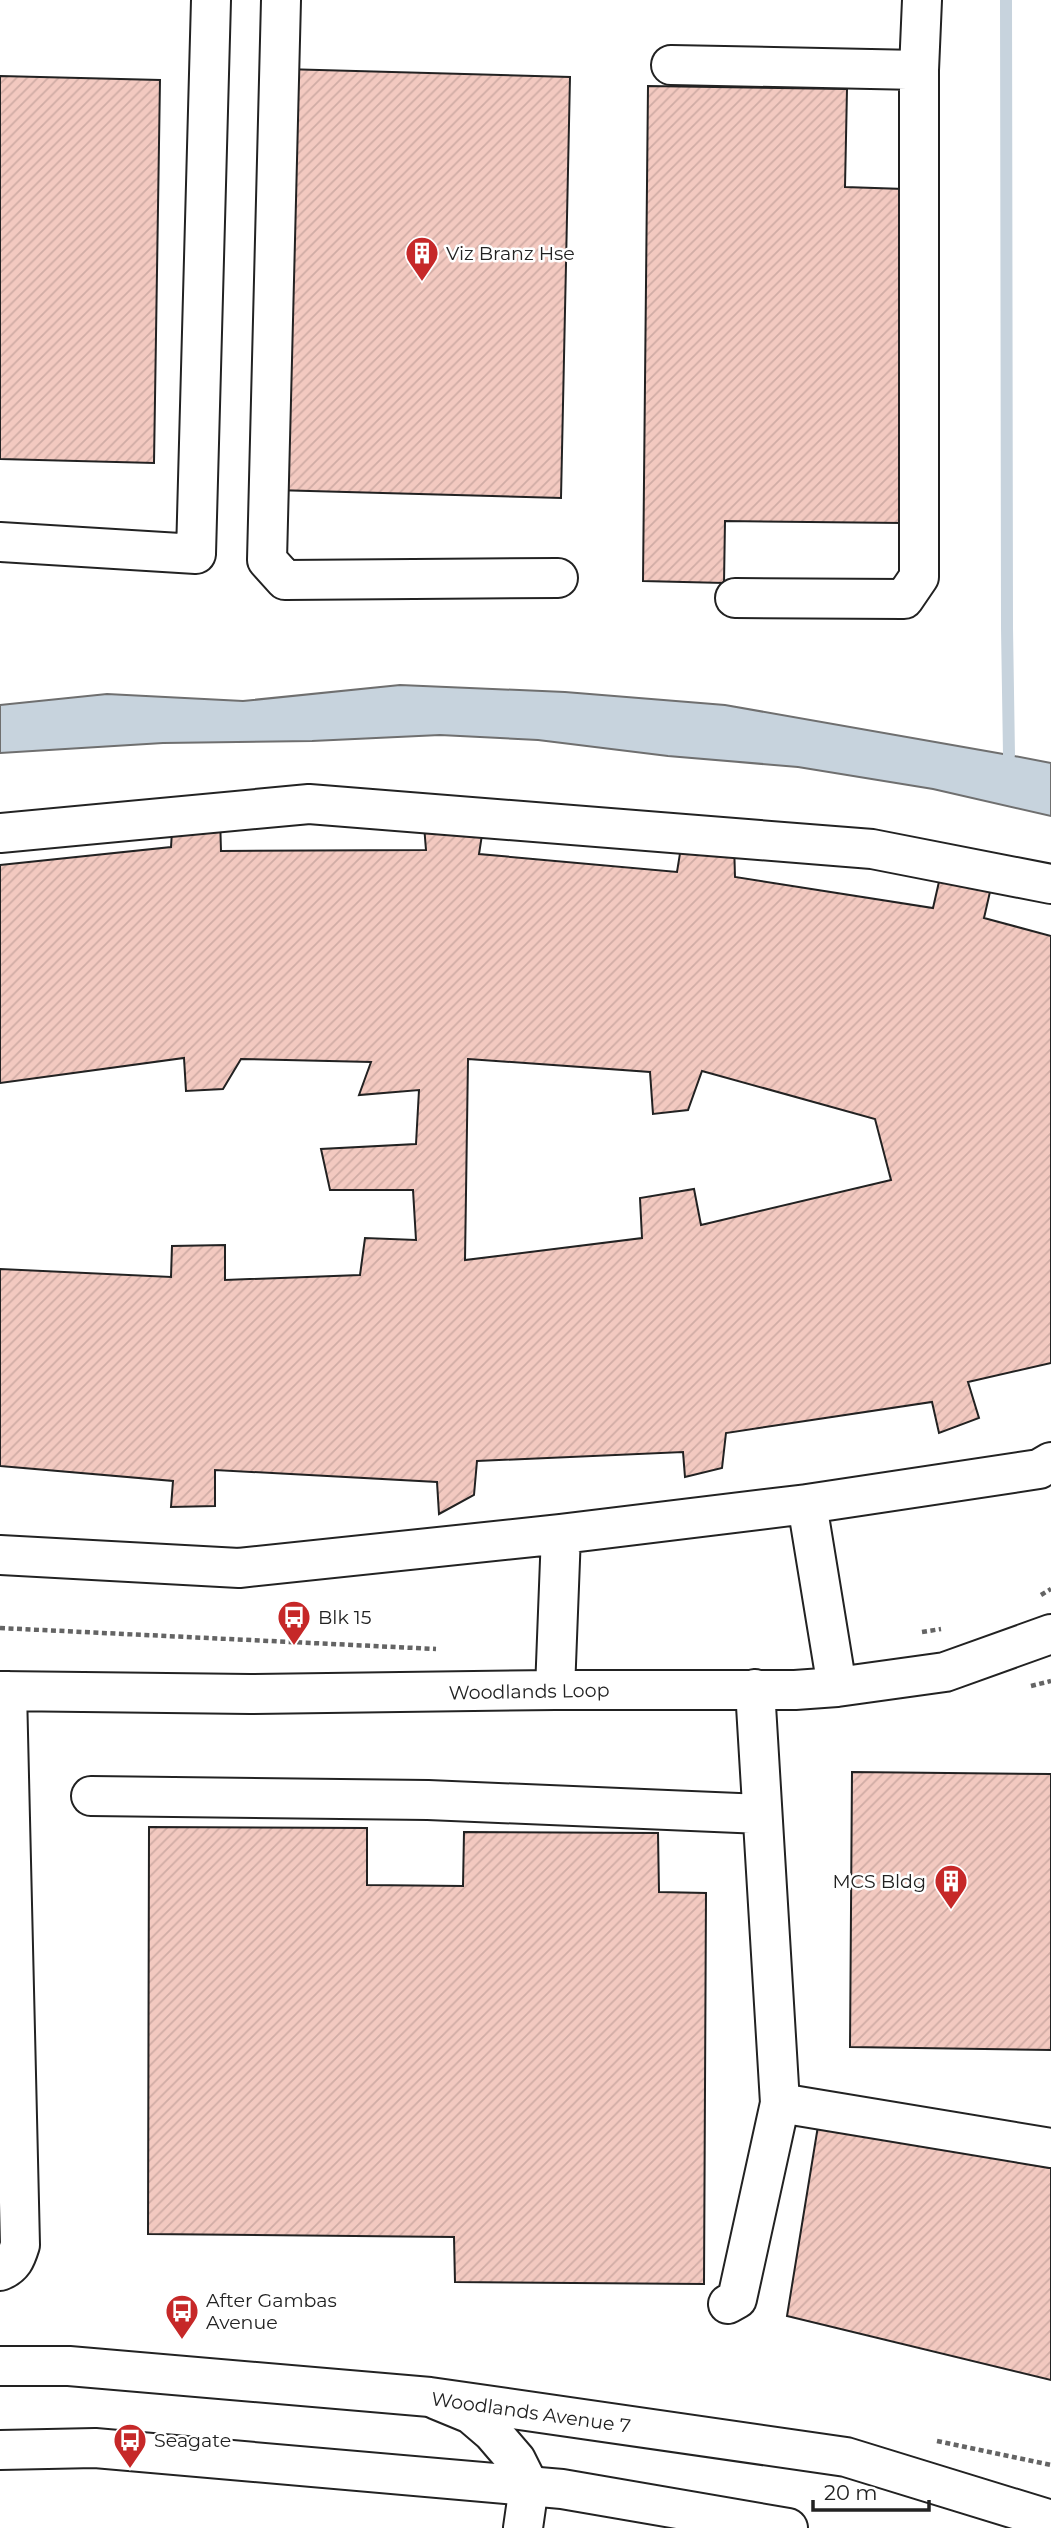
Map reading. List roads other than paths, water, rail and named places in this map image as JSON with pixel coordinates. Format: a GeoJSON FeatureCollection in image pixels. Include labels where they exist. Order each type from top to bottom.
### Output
{"type":"FeatureCollection","features":[{"type":"Feature","properties":{"kind":"main road"},"geometry":{"type":"LineString","coordinates":[[0,542],[196,554],[211,0]]}},
{"type":"Feature","properties":{"kind":"main road"},"geometry":{"type":"LineString","coordinates":[[281,0],[267,560],[285,580],[558,579]]}},
{"type":"Feature","properties":{"kind":"main road"},"geometry":{"type":"LineString","coordinates":[[735,598],[904,599],[919,577],[919,70],[922,0]]}},
{"type":"Feature","properties":{"kind":"main road"},"geometry":{"type":"LineString","coordinates":[[671,65],[919,70]]}},
{"type":"Feature","properties":{"kind":"main road"},"geometry":{"type":"LineString","coordinates":[[0,833],[309,804],[872,849],[1051,884]]}},
{"type":"Feature","properties":{"kind":"main road"},"geometry":{"type":"LineString","coordinates":[[0,1555],[239,1567],[561,1534],[807,1504],[1039,1469],[1051,1462]]}},
{"type":"Feature","properties":{"kind":"main road"},"geometry":{"type":"LineString","coordinates":[[807,1504],[837,1687]]}},
{"type":"Feature","properties":{"kind":"main road"},"geometry":{"type":"LineString","coordinates":[[555,1690],[561,1534]]}},
{"type":"Feature","properties":{"kind":"main road","name":"Woodlands Loop"},"geometry":{"type":"LineString","coordinates":[[4,1690],[264,1694],[837,1687],[945,1672],[1051,1634]]}},
{"type":"Feature","properties":{"kind":"main road"},"geometry":{"type":"LineString","coordinates":[[728,2304],[737,2299],[780,2103],[755,1689]]}},
{"type":"Feature","properties":{"kind":"main road"},"geometry":{"type":"LineString","coordinates":[[0,2271],[9,2268],[14,2262],[20,2245],[4,1690]]}},
{"type":"Feature","properties":{"kind":"main road"},"geometry":{"type":"LineString","coordinates":[[91,1796],[428,1801],[762,1814]]}},
{"type":"Feature","properties":{"kind":"main road"},"geometry":{"type":"LineString","coordinates":[[780,2103],[1051,2148]]}},
{"type":"Feature","properties":{"kind":"main road","name":"Woodlands Avenue 7"},"geometry":{"type":"LineString","coordinates":[[0,2366],[69,2366],[430,2397],[846,2457],[1051,2520]]}},
{"type":"Feature","properties":{"kind":"main road"},"geometry":{"type":"LineString","coordinates":[[430,2397],[471,2414],[492,2432],[516,2460],[529,2486],[523,2528]]}},
{"type":"Feature","properties":{"kind":"main road"},"geometry":{"type":"LineString","coordinates":[[0,2451],[95,2448],[562,2489],[788,2528]]}},
{"type":"Feature","properties":{"kind":"waterway"},"geometry":{"type":"LineString","coordinates":[[1006,0],[1009,755]]}},
{"type":"Feature","properties":{"kind":"place","name":"Viz Branz Hse"},"geometry":{"type":"Point","coordinates":[422,283]}},
{"type":"Feature","properties":{"kind":"place","name":"Blk 15"},"geometry":{"type":"Point","coordinates":[294,1647]}},
{"type":"Feature","properties":{"kind":"place","name":"MCS Bldg"},"geometry":{"type":"Point","coordinates":[951,1911]}},
{"type":"Feature","properties":{"kind":"place","name":"After Gambas Avenue"},"geometry":{"type":"Point","coordinates":[182,2341]}},
{"type":"Feature","properties":{"kind":"place","name":"Seagate"},"geometry":{"type":"Point","coordinates":[130,2470]}}]}
